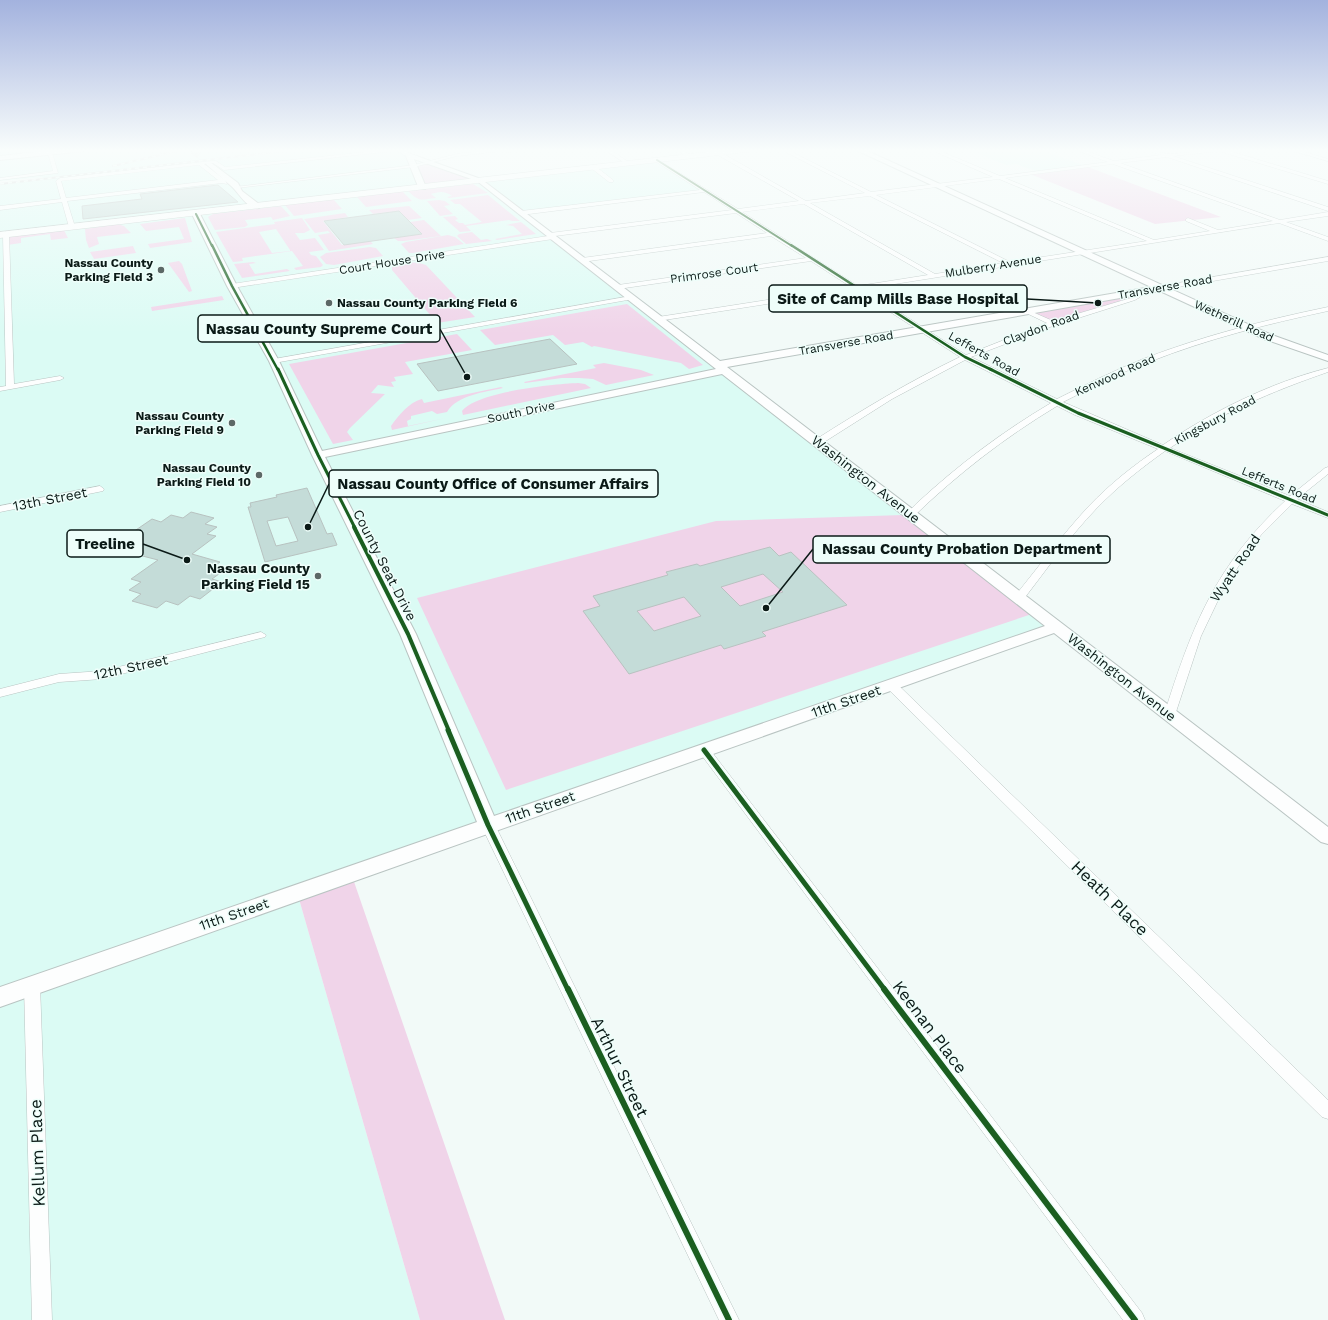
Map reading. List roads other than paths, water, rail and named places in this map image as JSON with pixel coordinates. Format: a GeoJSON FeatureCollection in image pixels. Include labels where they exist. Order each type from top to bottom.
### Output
{"type":"FeatureCollection","features":[{"type":"Feature","properties":{"kind":"main road"},"geometry":{"type":"LineString","coordinates":[[3,235],[222,211]]}},
{"type":"Feature","properties":{"kind":"street"},"geometry":{"type":"LineString","coordinates":[[67,211],[72,227]]}},
{"type":"Feature","properties":{"kind":"street"},"geometry":{"type":"LineString","coordinates":[[521,212],[533,211]]}},
{"type":"Feature","properties":{"kind":"street","name":"Lefferts Road"},"geometry":{"type":"LineString","coordinates":[[736,211],[965,357],[1057,403],[1163,449],[1328,515]]}},
{"type":"Feature","properties":{"kind":"street","name":"Court House Drive"},"geometry":{"type":"LineString","coordinates":[[232,286],[551,236],[739,211]]}},
{"type":"Feature","properties":{"kind":"street"},"geometry":{"type":"LineString","coordinates":[[820,211],[934,276]]}},
{"type":"Feature","properties":{"kind":"street"},"geometry":{"type":"LineString","coordinates":[[904,211],[1009,264]]}},
{"type":"Feature","properties":{"kind":"street","name":"Wetherill Road"},"geometry":{"type":"LineString","coordinates":[[991,211],[1268,337],[1328,358]]}},
{"type":"Feature","properties":{"kind":"street"},"geometry":{"type":"LineString","coordinates":[[1080,211],[1153,241]]}},
{"type":"Feature","properties":{"kind":"street"},"geometry":{"type":"LineString","coordinates":[[1248,211],[1328,239]]}},
{"type":"Feature","properties":{"kind":"street","name":"Washington Avenue"},"geometry":{"type":"LineString","coordinates":[[521,212],[1328,837]]}},
{"type":"Feature","properties":{"kind":"street","name":"County Seat Drive"},"geometry":{"type":"LineString","coordinates":[[196,214],[232,286],[274,361],[318,455],[408,634],[488,826]]}},
{"type":"Feature","properties":{"kind":"street","name":"Mulberry Avenue"},"geometry":{"type":"LineString","coordinates":[[658,319],[1328,214]]}},
{"type":"Feature","properties":{"kind":"street"},"geometry":{"type":"LineString","coordinates":[[1188,220],[1217,231]]}},
{"type":"Feature","properties":{"kind":"street"},"geometry":{"type":"LineString","coordinates":[[582,260],[771,234]]}},
{"type":"Feature","properties":{"kind":"street"},"geometry":{"type":"LineString","coordinates":[[3,235],[8,301],[10,387]]}},
{"type":"Feature","properties":{"kind":"street","name":"Transverse Road"},"geometry":{"type":"LineString","coordinates":[[721,367],[1026,311],[1328,258]]}},
{"type":"Feature","properties":{"kind":"street","name":"Primrose Court"},"geometry":{"type":"LineString","coordinates":[[618,287],[811,259]]}},
{"type":"Feature","properties":{"kind":"street","name":"Claydon Road"},"geometry":{"type":"LineString","coordinates":[[818,442],[895,394],[965,357],[1052,323],[1133,300],[1137,297],[1139,291]]}},
{"type":"Feature","properties":{"kind":"street"},"geometry":{"type":"LineString","coordinates":[[274,361],[631,298]]}},
{"type":"Feature","properties":{"kind":"street"},"geometry":{"type":"LineString","coordinates":[[0,302],[8,301]]}},
{"type":"Feature","properties":{"kind":"street","name":"Kenwood Road"},"geometry":{"type":"LineString","coordinates":[[911,514],[979,454],[1025,422],[1057,403],[1110,376],[1161,354],[1248,328],[1328,309]]}},
{"type":"Feature","properties":{"kind":"street"},"geometry":{"type":"LineString","coordinates":[[1026,311],[1052,323]]}},
{"type":"Feature","properties":{"kind":"street","name":"South Drive"},"geometry":{"type":"LineString","coordinates":[[318,455],[721,367]]}},
{"type":"Feature","properties":{"kind":"street","name":"Kingsbury Road"},"geometry":{"type":"LineString","coordinates":[[1019,598],[1069,534],[1094,506],[1129,474],[1180,437],[1232,408],[1303,378],[1328,370]]}},
{"type":"Feature","properties":{"kind":"street"},"geometry":{"type":"LineString","coordinates":[[0,389],[60,378]]}},
{"type":"Feature","properties":{"kind":"street","name":"Wyatt Road"},"geometry":{"type":"LineString","coordinates":[[1170,715],[1195,640],[1207,610],[1225,577],[1252,539],[1274,514],[1289,500],[1328,470]]}},
{"type":"Feature","properties":{"kind":"street","name":"13th Street"},"geometry":{"type":"LineString","coordinates":[[0,509],[100,489]]}},
{"type":"Feature","properties":{"kind":"street","name":"11th Street"},"geometry":{"type":"LineString","coordinates":[[0,997],[1057,627]]}},
{"type":"Feature","properties":{"kind":"street","name":"12th Street"},"geometry":{"type":"LineString","coordinates":[[0,693],[59,678],[102,675],[261,635]]}},
{"type":"Feature","properties":{"kind":"street","name":"Heath Place"},"geometry":{"type":"LineString","coordinates":[[891,685],[1328,1111]]}},
{"type":"Feature","properties":{"kind":"street","name":"Keenan Place"},"geometry":{"type":"LineString","coordinates":[[704,750],[1135,1320]]}},
{"type":"Feature","properties":{"kind":"street","name":"Arthur Street"},"geometry":{"type":"LineString","coordinates":[[488,826],[729,1320]]}},
{"type":"Feature","properties":{"kind":"street","name":"Kellum Place"},"geometry":{"type":"LineString","coordinates":[[32,985],[42,1320]]}},
{"type":"Feature","properties":{"kind":"place","name":"Nassau County Parking Field 3"},"geometry":{"type":"Point","coordinates":[161,270]}},
{"type":"Feature","properties":{"kind":"place","name":"Nassau County Parking Field 6"},"geometry":{"type":"Point","coordinates":[329,303]}},
{"type":"Feature","properties":{"kind":"place","name":"Site of Camp Mills Base Hospital"},"geometry":{"type":"Point","coordinates":[1098,303]}},
{"type":"Feature","properties":{"kind":"place","name":"Nassau County Supreme Court"},"geometry":{"type":"Point","coordinates":[467,377]}},
{"type":"Feature","properties":{"kind":"place","name":"Nassau County Parking Field 9"},"geometry":{"type":"Point","coordinates":[232,423]}},
{"type":"Feature","properties":{"kind":"place","name":"Nassau County Parking Field 10"},"geometry":{"type":"Point","coordinates":[259,475]}},
{"type":"Feature","properties":{"kind":"place","name":"Nassau County Office of Consumer Affairs"},"geometry":{"type":"Point","coordinates":[308,527]}},
{"type":"Feature","properties":{"kind":"place","name":"Treeline"},"geometry":{"type":"Point","coordinates":[187,560]}},
{"type":"Feature","properties":{"kind":"place","name":"Nassau County Parking Field 15"},"geometry":{"type":"Point","coordinates":[318,576]}},
{"type":"Feature","properties":{"kind":"place","name":"Nassau County Probation Department"},"geometry":{"type":"Point","coordinates":[766,608]}}]}
